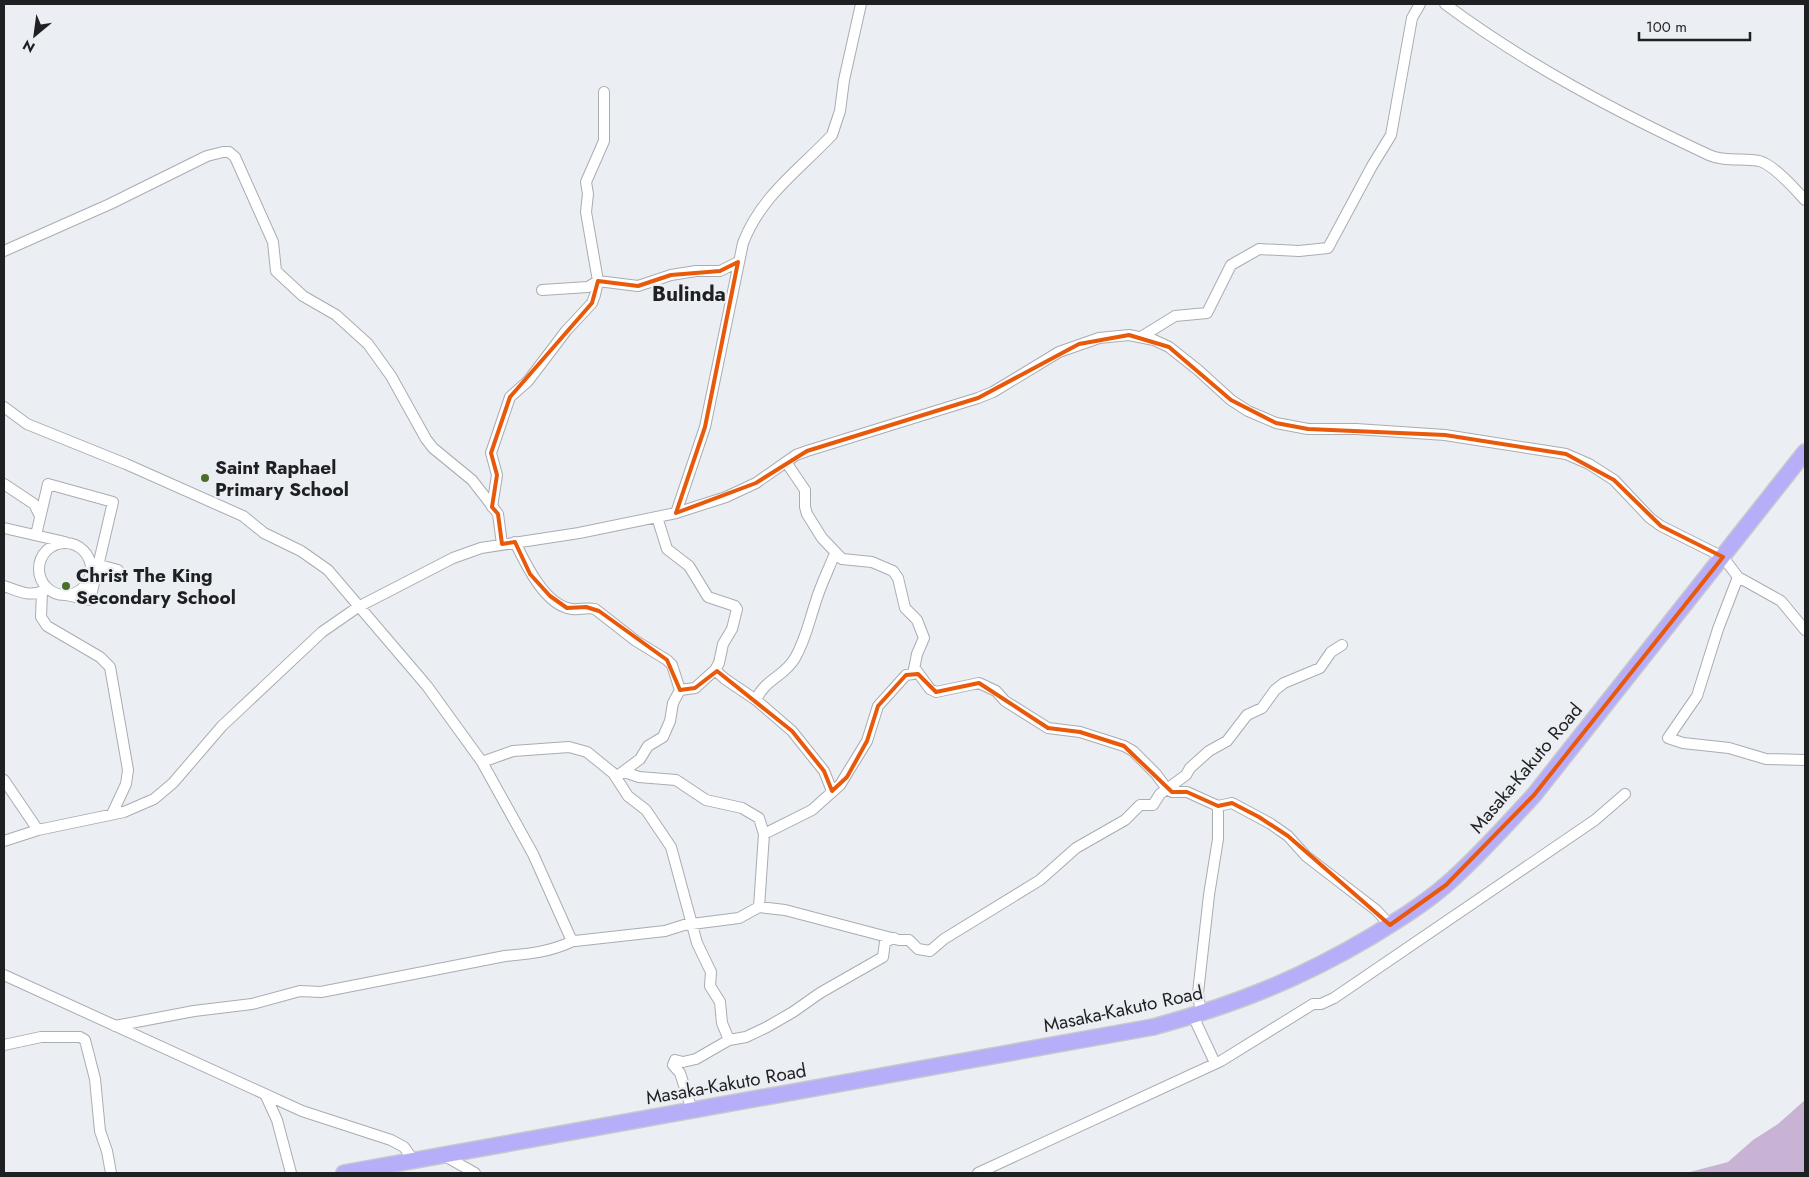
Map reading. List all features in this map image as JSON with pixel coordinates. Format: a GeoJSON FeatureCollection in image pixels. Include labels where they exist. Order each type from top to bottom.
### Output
{"type":"FeatureCollection","features":[{"type":"Feature","properties":{"kind":"highway","name":"Masaka-Kakuto Road"},"geometry":{"type":"LineString","coordinates":[[344,1173],[1152,1027],[1197,1015],[1263,992],[1312,970],[1390,925],[1446,885],[1534,795],[1805,452]]}},
{"type":"Feature","properties":{"kind":"street"},"geometry":{"type":"LineString","coordinates":[[676,513],[705,427],[738,262],[751,222],[764,204],[832,135],[838,123],[844,80],[861,4]]}},
{"type":"Feature","properties":{"kind":"street"},"geometry":{"type":"LineString","coordinates":[[1141,336],[1175,316],[1207,313],[1231,265],[1259,249],[1299,251],[1328,248],[1391,135],[1412,18],[1420,4]]}},
{"type":"Feature","properties":{"kind":"street"},"geometry":{"type":"LineString","coordinates":[[1445,4],[1551,75],[1594,98],[1712,156],[1761,162],[1781,177],[1805,200]]}},
{"type":"Feature","properties":{"kind":"street"},"geometry":{"type":"LineString","coordinates":[[492,507],[497,475],[491,453],[510,397],[528,381],[566,331],[588,307],[595,295],[598,281],[586,212],[588,194],[586,182],[604,141],[604,92]]}},
{"type":"Feature","properties":{"kind":"street"},"geometry":{"type":"LineString","coordinates":[[4,251],[110,204],[194,161],[215,153],[230,152],[236,157],[273,242],[276,270],[303,296],[336,316],[368,344],[391,376],[426,439],[433,448],[472,480],[498,514],[502,544]]}},
{"type":"Feature","properties":{"kind":"street"},"geometry":{"type":"LineString","coordinates":[[542,290],[588,287],[598,281],[638,286],[672,275],[696,271],[720,271],[738,262]]}},
{"type":"Feature","properties":{"kind":"street"},"geometry":{"type":"LineString","coordinates":[[4,841],[38,830],[141,806],[164,792],[232,716],[261,691],[322,632],[358,607],[453,558],[481,548],[579,533],[676,513],[740,490],[767,477],[786,462],[807,451],[993,392],[1059,352],[1079,344],[1115,335],[1141,336],[1169,347],[1231,400],[1248,411],[1276,423],[1308,429],[1356,429],[1445,435],[1566,454],[1589,464],[1614,480],[1650,518],[1661,526],[1723,557],[1738,577],[1781,600],[1805,630]]}},
{"type":"Feature","properties":{"kind":"street"},"geometry":{"type":"LineString","coordinates":[[4,407],[27,424],[126,464],[243,516],[264,533],[301,551],[328,570],[358,607],[412,666],[482,762],[533,854],[573,941]]}},
{"type":"Feature","properties":{"kind":"street"},"geometry":{"type":"LineString","coordinates":[[786,462],[805,490],[807,514],[822,538],[835,553],[848,561],[872,562],[886,567],[898,578],[905,608],[915,617],[923,631],[924,638],[917,654],[916,670],[930,689],[936,692],[979,683],[996,691],[1005,701],[1048,728],[1080,732],[1124,746],[1133,751],[1156,774],[1167,789],[1172,792],[1187,792],[1218,806],[1232,803],[1271,824],[1288,836],[1306,856],[1376,910],[1390,925]]}},
{"type":"Feature","properties":{"kind":"street"},"geometry":{"type":"LineString","coordinates":[[4,484],[34,504],[40,516]]}},
{"type":"Feature","properties":{"kind":"street"},"geometry":{"type":"LineString","coordinates":[[4,586],[28,594],[45,591],[90,600],[95,564],[114,502],[48,484],[36,535]]}},
{"type":"Feature","properties":{"kind":"street"},"geometry":{"type":"LineString","coordinates":[[657,517],[667,549],[689,566],[708,597],[736,607],[732,629],[722,644],[719,663],[715,670],[695,688],[680,690]]}},
{"type":"Feature","properties":{"kind":"street"},"geometry":{"type":"LineString","coordinates":[[4,528],[68,542],[81,548],[95,564],[118,570]]}},
{"type":"Feature","properties":{"kind":"street"},"geometry":{"type":"LineString","coordinates":[[68,542],[54,545],[43,554],[40,561],[40,575],[45,591],[40,617],[47,626],[100,657],[110,667],[128,770],[126,784],[112,814]]}},
{"type":"Feature","properties":{"kind":"street"},"geometry":{"type":"LineString","coordinates":[[515,542],[530,574],[550,596],[573,610],[586,607],[599,611],[636,641],[672,665],[680,690],[673,703],[670,721],[663,736],[648,746],[640,759],[620,775]]}},
{"type":"Feature","properties":{"kind":"street"},"geometry":{"type":"LineString","coordinates":[[756,700],[760,689],[788,669],[795,658],[812,620],[815,603],[835,553]]}},
{"type":"Feature","properties":{"kind":"street"},"geometry":{"type":"LineString","coordinates":[[1738,577],[1718,628],[1698,696],[1668,738],[1683,743],[1729,748],[1766,759],[1805,760]]}},
{"type":"Feature","properties":{"kind":"street"},"geometry":{"type":"LineString","coordinates":[[115,1026],[194,1011],[252,1004],[300,991],[320,992],[504,956],[556,949],[573,941],[665,931],[692,924],[739,918],[759,907],[785,910],[894,938],[909,940],[918,949],[930,952],[944,939],[1040,880],[1076,848],[1125,820],[1140,805],[1153,806],[1160,794],[1186,774],[1209,751],[1227,741],[1247,715],[1262,708],[1275,690],[1284,683],[1320,668],[1329,658],[1331,652],[1342,644]]}},
{"type":"Feature","properties":{"kind":"street"},"geometry":{"type":"LineString","coordinates":[[715,670],[725,680],[756,700],[792,731],[817,761],[832,791]]}},
{"type":"Feature","properties":{"kind":"street"},"geometry":{"type":"LineString","coordinates":[[764,834],[812,810],[847,776],[867,741],[878,706],[906,675],[913,674],[916,670]]}},
{"type":"Feature","properties":{"kind":"street"},"geometry":{"type":"LineString","coordinates":[[482,762],[512,751],[576,748],[591,755],[620,775],[676,780],[706,800],[742,808],[759,818],[764,834],[759,907]]}},
{"type":"Feature","properties":{"kind":"street"},"geometry":{"type":"LineString","coordinates":[[620,775],[628,796],[646,810],[671,847],[697,943],[711,972],[710,986],[720,1002],[722,1023],[729,1040]]}},
{"type":"Feature","properties":{"kind":"street"},"geometry":{"type":"LineString","coordinates":[[4,780],[38,830]]}},
{"type":"Feature","properties":{"kind":"street"},"geometry":{"type":"LineString","coordinates":[[978,1173],[1215,1064],[1249,1046],[1313,1004],[1327,1002],[1345,992],[1595,820],[1625,794]]}},
{"type":"Feature","properties":{"kind":"street"},"geometry":{"type":"LineString","coordinates":[[1215,1064],[1197,1015],[1209,895],[1218,839],[1218,806]]}},
{"type":"Feature","properties":{"kind":"street"},"geometry":{"type":"LineString","coordinates":[[692,1110],[680,1073],[674,1068],[674,1063],[678,1059],[683,1062],[696,1059],[729,1040],[746,1037],[794,1012],[820,993],[881,959],[885,954],[883,946],[885,942],[894,938]]}},
{"type":"Feature","properties":{"kind":"street"},"geometry":{"type":"LineString","coordinates":[[4,976],[302,1111],[391,1140],[404,1147],[414,1161]]}},
{"type":"Feature","properties":{"kind":"street"},"geometry":{"type":"LineString","coordinates":[[4,1045],[41,1037],[80,1037],[86,1040],[95,1079],[100,1131],[105,1142],[111,1173]]}},
{"type":"Feature","properties":{"kind":"street"},"geometry":{"type":"LineString","coordinates":[[265,1094],[277,1120],[291,1173]]}},
{"type":"Feature","properties":{"kind":"street"},"geometry":{"type":"LineString","coordinates":[[443,1155],[475,1173]]}},
{"type":"Feature","properties":{"kind":"highlighted area"},"geometry":{"type":"Polygon","coordinates":[[[738,262],[705,427],[676,513],[756,483],[807,451],[978,398],[1079,344],[1129,335],[1169,347],[1231,400],[1276,423],[1308,429],[1445,435],[1566,454],[1614,480],[1661,526],[1723,557],[1534,795],[1446,885],[1390,925],[1288,836],[1259,817],[1232,803],[1218,806],[1187,792],[1172,792],[1124,746],[1080,732],[1048,728],[979,683],[936,692],[918,674],[906,675],[878,706],[867,741],[847,777],[832,791],[824,771],[792,731],[717,671],[695,688],[680,690],[667,660],[599,611],[586,607],[567,608],[550,596],[530,574],[515,542],[502,544],[498,514],[492,507],[497,475],[491,453],[510,397],[592,303],[598,281],[638,286],[671,275],[720,271],[738,262]]]}},
{"type":"Feature","properties":{"kind":"shaded area"},"geometry":{"type":"Polygon","coordinates":[[[1805,1100],[1805,1173],[1686,1173],[1728,1162],[1753,1140],[1778,1124],[1805,1100]]]}},
{"type":"Feature","properties":{"kind":"place","name":"Saint Raphael Primary School"},"geometry":{"type":"Point","coordinates":[205,478]}},
{"type":"Feature","properties":{"kind":"place","name":"Christ The King Secondary School"},"geometry":{"type":"Point","coordinates":[66,586]}},
{"type":"Feature","properties":{"kind":"district","name":"Bulinda"},"geometry":{"type":"Point","coordinates":[689,294]}}]}
